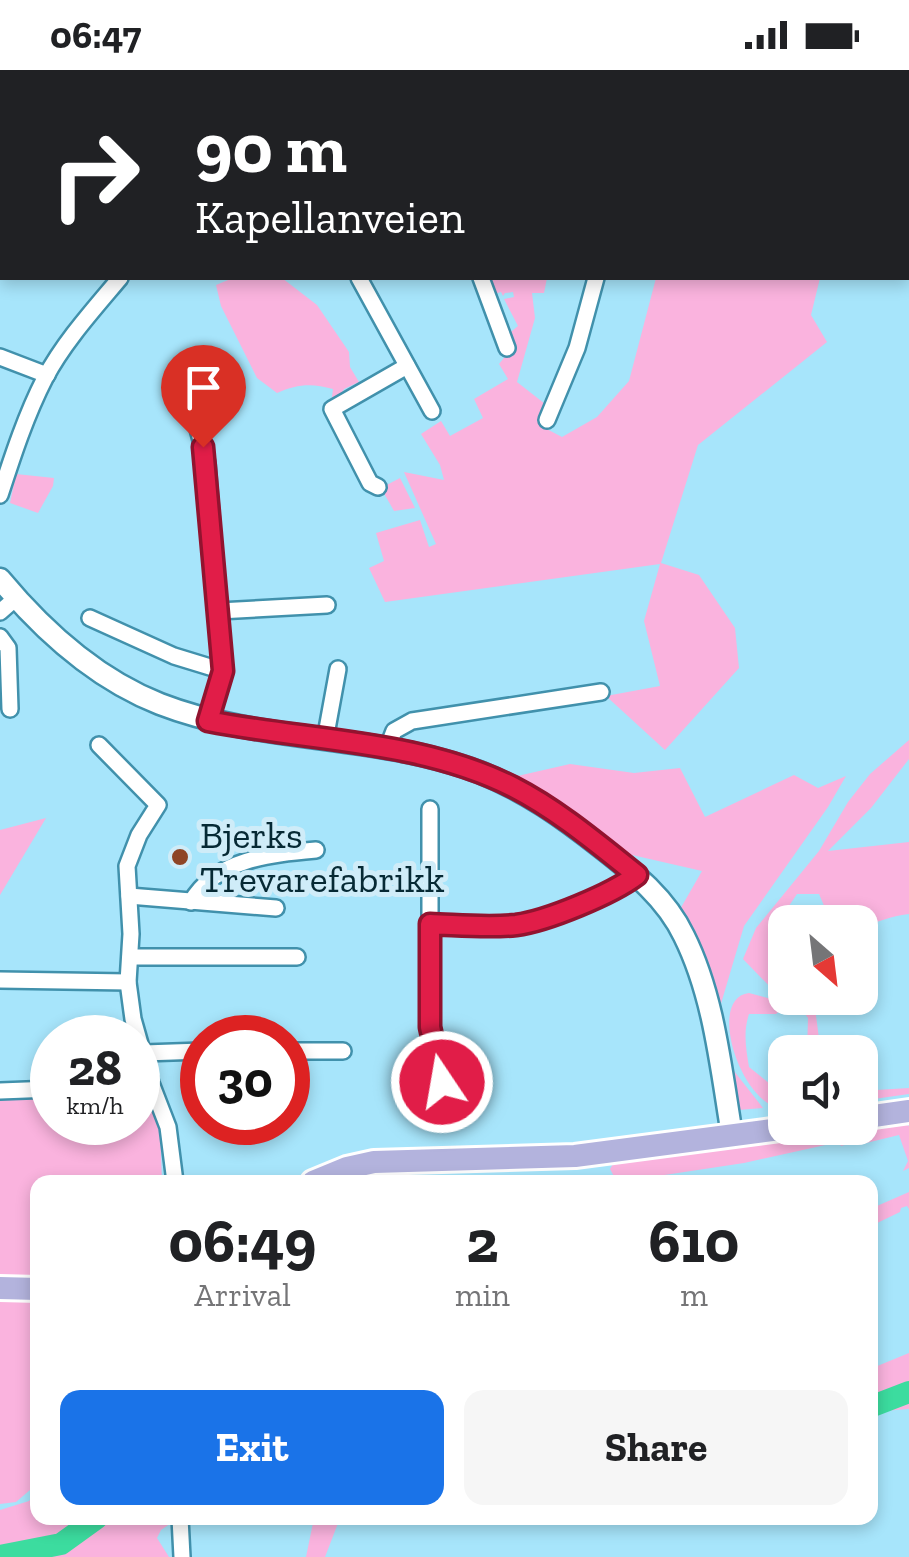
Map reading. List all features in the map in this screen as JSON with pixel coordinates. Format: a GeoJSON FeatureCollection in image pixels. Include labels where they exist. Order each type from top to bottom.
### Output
{"type":"FeatureCollection","features":[{"type":"Feature","properties":{"kind":"main road"},"geometry":{"type":"LineString","coordinates":[[878,1115],[909,1111]]}},
{"type":"Feature","properties":{"kind":"main road"},"geometry":{"type":"LineString","coordinates":[[395,1175],[768,1130]]}},
{"type":"Feature","properties":{"kind":"main road"},"geometry":{"type":"LineString","coordinates":[[330,1175],[347,1168],[381,1175]]}},
{"type":"Feature","properties":{"kind":"main road"},"geometry":{"type":"LineString","coordinates":[[0,1288],[30,1288]]}},
{"type":"Feature","properties":{"kind":"street"},"geometry":{"type":"LineString","coordinates":[[0,495],[24,424],[47,374],[118,280]]}},
{"type":"Feature","properties":{"kind":"street"},"geometry":{"type":"LineString","coordinates":[[360,280],[432,411]]}},
{"type":"Feature","properties":{"kind":"street"},"geometry":{"type":"LineString","coordinates":[[482,280],[507,348]]}},
{"type":"Feature","properties":{"kind":"street"},"geometry":{"type":"LineString","coordinates":[[548,420],[578,348],[595,280]]}},
{"type":"Feature","properties":{"kind":"street"},"geometry":{"type":"LineString","coordinates":[[0,357],[47,374]]}},
{"type":"Feature","properties":{"kind":"street"},"geometry":{"type":"LineString","coordinates":[[378,487],[370,483],[332,409],[408,366]]}},
{"type":"Feature","properties":{"kind":"street"},"geometry":{"type":"LineString","coordinates":[[190,399],[206,463],[223,671],[208,721]]}},
{"type":"Feature","properties":{"kind":"street"},"geometry":{"type":"LineString","coordinates":[[0,579],[8,605],[108,678],[159,704],[208,721],[388,749],[453,764],[510,786],[573,826],[637,875],[666,906],[696,962],[706,993],[732,1135]]}},
{"type":"Feature","properties":{"kind":"street"},"geometry":{"type":"LineString","coordinates":[[219,612],[327,605]]}},
{"type":"Feature","properties":{"kind":"street"},"geometry":{"type":"LineString","coordinates":[[90,618],[174,656],[223,671]]}},
{"type":"Feature","properties":{"kind":"street"},"geometry":{"type":"LineString","coordinates":[[0,637],[8,648],[10,710]]}},
{"type":"Feature","properties":{"kind":"street"},"geometry":{"type":"LineString","coordinates":[[325,740],[338,669]]}},
{"type":"Feature","properties":{"kind":"street"},"geometry":{"type":"LineString","coordinates":[[388,749],[394,731],[412,720],[600,692]]}},
{"type":"Feature","properties":{"kind":"street"},"geometry":{"type":"LineString","coordinates":[[99,745],[158,805],[138,835],[127,866],[128,982],[133,1015]]}},
{"type":"Feature","properties":{"kind":"street"},"geometry":{"type":"LineString","coordinates":[[430,809],[430,1027],[442,1082]]}},
{"type":"Feature","properties":{"kind":"street"},"geometry":{"type":"LineString","coordinates":[[191,902],[206,882],[236,864],[286,852],[316,850]]}},
{"type":"Feature","properties":{"kind":"street"},"geometry":{"type":"LineString","coordinates":[[430,924],[520,924],[599,897],[637,875]]}},
{"type":"Feature","properties":{"kind":"street"},"geometry":{"type":"LineString","coordinates":[[130,896],[276,908]]}},
{"type":"Feature","properties":{"kind":"street"},"geometry":{"type":"LineString","coordinates":[[130,957],[298,957]]}},
{"type":"Feature","properties":{"kind":"street"},"geometry":{"type":"LineString","coordinates":[[0,980],[128,982]]}},
{"type":"Feature","properties":{"kind":"street"},"geometry":{"type":"LineString","coordinates":[[310,1051],[343,1051]]}},
{"type":"Feature","properties":{"kind":"street"},"geometry":{"type":"LineString","coordinates":[[0,1092],[30,1090]]}},
{"type":"Feature","properties":{"kind":"street"},"geometry":{"type":"LineString","coordinates":[[160,1112],[168,1126],[174,1175]]}},
{"type":"Feature","properties":{"kind":"street"},"geometry":{"type":"LineString","coordinates":[[180,1525],[182,1557]]}},
{"type":"Feature","properties":{"kind":"shaded area"},"geometry":{"type":"Polygon","coordinates":[[[228,280],[285,280],[317,305],[349,352],[350,367],[359,382],[344,389],[338,400],[332,397],[333,389],[318,386],[305,385],[277,393],[257,378],[221,306],[216,285],[228,280]]]}},
{"type":"Feature","properties":{"kind":"shaded area"},"geometry":{"type":"Polygon","coordinates":[[[486,280],[547,280],[544,293],[532,293],[535,318],[517,382],[549,407],[539,425],[562,437],[597,417],[629,381],[655,280],[820,280],[811,315],[827,342],[698,445],[661,563],[699,575],[735,628],[739,668],[665,750],[606,696],[660,686],[644,621],[660,564],[385,602],[369,568],[384,561],[376,533],[420,520],[429,547],[436,544],[404,472],[444,480],[440,465],[421,434],[441,421],[450,436],[483,418],[474,399],[508,379],[499,364],[512,348],[507,335],[518,326],[504,299],[514,297],[513,292],[490,295],[486,280]]]}},
{"type":"Feature","properties":{"kind":"shaded area"},"geometry":{"type":"Polygon","coordinates":[[[16,474],[54,478],[38,513],[10,503],[16,474]]]}},
{"type":"Feature","properties":{"kind":"shaded area"},"geometry":{"type":"Polygon","coordinates":[[[400,478],[415,508],[394,511],[381,488],[400,478]]]}},
{"type":"Feature","properties":{"kind":"shaded area"},"geometry":{"type":"Polygon","coordinates":[[[909,740],[909,759],[871,808],[828,851],[909,842],[909,914],[878,922],[878,905],[824,905],[819,894],[797,894],[790,905],[775,905],[819,851],[870,774],[909,740]]]}},
{"type":"Feature","properties":{"kind":"shaded area"},"geometry":{"type":"Polygon","coordinates":[[[570,764],[634,773],[680,768],[705,817],[794,775],[818,788],[846,776],[744,926],[720,1007],[679,911],[702,871],[619,852],[513,777],[570,764]]]}},
{"type":"Feature","properties":{"kind":"shaded area"},"geometry":{"type":"Polygon","coordinates":[[[46,818],[0,895],[0,830],[46,818]]]}},
{"type":"Feature","properties":{"kind":"shaded area"},"geometry":{"type":"Polygon","coordinates":[[[768,913],[768,985],[743,959],[756,928],[768,913]]]}},
{"type":"Feature","properties":{"kind":"shaded area"},"geometry":{"type":"Polygon","coordinates":[[[749,993],[768,998],[768,1014],[749,1014],[746,1041],[749,1067],[768,1082],[768,1103],[755,1092],[734,1053],[730,1013],[736,999],[749,993]]]}},
{"type":"Feature","properties":{"kind":"shaded area"},"geometry":{"type":"Polygon","coordinates":[[[806,1015],[816,1015],[819,1035],[808,1035],[806,1015]]]}},
{"type":"Feature","properties":{"kind":"shaded area"},"geometry":{"type":"Polygon","coordinates":[[[729,1052],[734,1071],[763,1108],[738,1110],[726,1053],[729,1052]]]}},
{"type":"Feature","properties":{"kind":"shaded area"},"geometry":{"type":"Polygon","coordinates":[[[909,1088],[909,1094],[878,1098],[878,1090],[909,1088]]]}},
{"type":"Feature","properties":{"kind":"shaded area"},"geometry":{"type":"Polygon","coordinates":[[[30,1096],[30,1145],[160,1145],[160,1127],[162,1175],[30,1175],[30,1276],[0,1277],[0,1098],[30,1096]]]}},
{"type":"Feature","properties":{"kind":"shaded area"},"geometry":{"type":"Polygon","coordinates":[[[902,1121],[909,1126],[909,1168],[903,1171],[908,1161],[899,1135],[878,1140],[878,1125],[902,1121]]]}},
{"type":"Feature","properties":{"kind":"shaded area"},"geometry":{"type":"Polygon","coordinates":[[[768,1141],[768,1145],[825,1145],[665,1175],[613,1175],[610,1169],[613,1164],[768,1141]]]}},
{"type":"Feature","properties":{"kind":"shaded area"},"geometry":{"type":"Polygon","coordinates":[[[909,1192],[909,1209],[901,1208],[878,1223],[878,1206],[909,1192]]]}},
{"type":"Feature","properties":{"kind":"shaded area"},"geometry":{"type":"Polygon","coordinates":[[[30,1298],[30,1490],[16,1502],[0,1504],[0,1300],[30,1298]]]}},
{"type":"Feature","properties":{"kind":"shaded area"},"geometry":{"type":"Polygon","coordinates":[[[909,1353],[909,1409],[878,1411],[878,1366],[909,1353]]]}},
{"type":"Feature","properties":{"kind":"shaded area"},"geometry":{"type":"Polygon","coordinates":[[[29,1501],[30,1525],[168,1525],[157,1538],[169,1557],[0,1557],[0,1510],[29,1501]]]}},
{"type":"Feature","properties":{"kind":"shaded area"},"geometry":{"type":"Polygon","coordinates":[[[313,1525],[337,1525],[325,1557],[306,1557],[313,1525]]]}},
{"type":"Feature","properties":{"kind":"waterway"},"geometry":{"type":"LineString","coordinates":[[878,1404],[909,1392]]}},
{"type":"Feature","properties":{"kind":"waterway"},"geometry":{"type":"LineString","coordinates":[[0,1556],[61,1544],[87,1525]]}},
{"type":"Feature","properties":{"kind":"place","name":"Bjerks Trevarefabrikk"},"geometry":{"type":"Point","coordinates":[180,857]}},
{"type":"Feature","properties":{"kind":"route"},"geometry":{"type":"LineString","coordinates":[[203,447],[223,671],[208,721],[388,749],[480,773],[533,798],[637,875],[599,897],[520,924],[430,924],[430,1027],[442,1082]]}}]}
